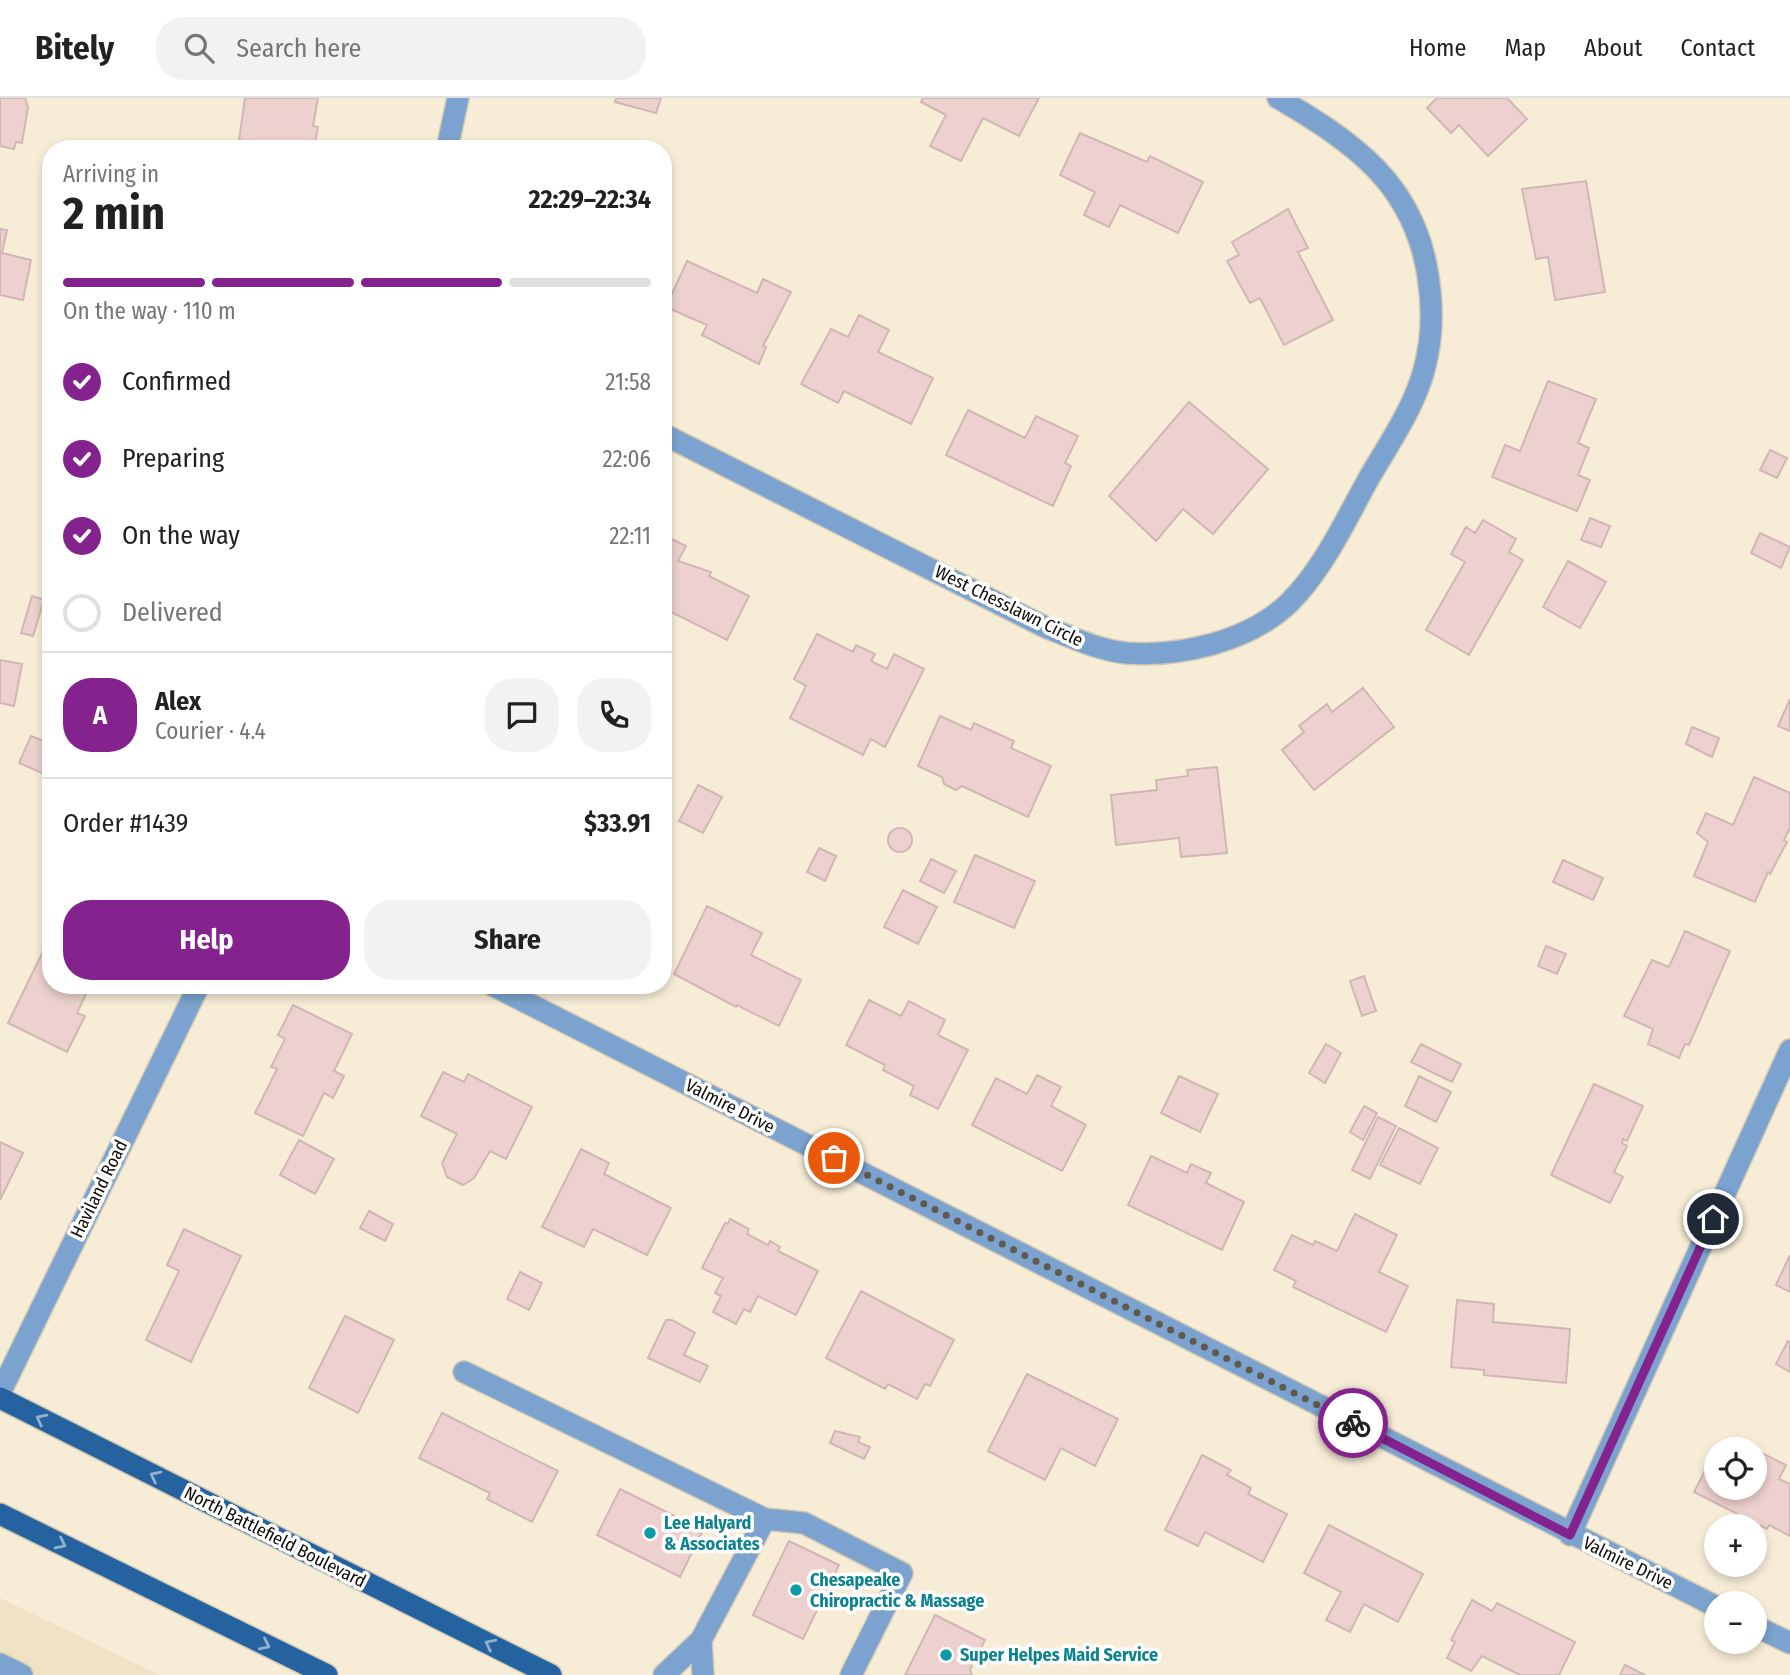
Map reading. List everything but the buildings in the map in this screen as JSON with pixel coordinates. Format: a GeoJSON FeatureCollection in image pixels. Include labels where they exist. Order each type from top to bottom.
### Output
{"type":"FeatureCollection","features":[{"type":"Feature","properties":{"kind":"main road","name":"North Battlefield Boulevard"},"geometry":{"type":"LineString","coordinates":[[0,1395],[551,1675]]}},
{"type":"Feature","properties":{"kind":"main road"},"geometry":{"type":"LineString","coordinates":[[0,1514],[327,1675]]}},
{"type":"Feature","properties":{"kind":"street"},"geometry":{"type":"LineString","coordinates":[[449,140],[458,98]]}},
{"type":"Feature","properties":{"kind":"street","name":"West Chesslawn Circle"},"geometry":{"type":"LineString","coordinates":[[672,439],[1045,627],[1095,646],[1126,653],[1179,651],[1203,646],[1270,618],[1288,603],[1324,558],[1378,461],[1424,372],[1433,325],[1423,246],[1392,184],[1373,163],[1331,129],[1278,98]]}},
{"type":"Feature","properties":{"kind":"street","name":"Haviland Road"},"geometry":{"type":"LineString","coordinates":[[0,1395],[195,994]]}},
{"type":"Feature","properties":{"kind":"street","name":"Valmire Drive"},"geometry":{"type":"LineString","coordinates":[[510,994],[1570,1535],[1704,1601]]}},
{"type":"Feature","properties":{"kind":"street"},"geometry":{"type":"LineString","coordinates":[[1570,1535],[1790,1049]]}},
{"type":"Feature","properties":{"kind":"street"},"geometry":{"type":"LineString","coordinates":[[464,1372],[765,1519],[804,1523],[902,1573],[851,1675]]}},
{"type":"Feature","properties":{"kind":"street"},"geometry":{"type":"LineString","coordinates":[[664,1675],[701,1640],[765,1519]]}},
{"type":"Feature","properties":{"kind":"street"},"geometry":{"type":"LineString","coordinates":[[1767,1632],[1790,1643]]}},
{"type":"Feature","properties":{"kind":"street"},"geometry":{"type":"LineString","coordinates":[[701,1640],[703,1675]]}},
{"type":"Feature","properties":{"kind":"street"},"geometry":{"type":"LineString","coordinates":[[0,1664],[22,1675]]}},
{"type":"Feature","properties":{"kind":"shaded area"},"geometry":{"type":"Polygon","coordinates":[[[0,1598],[160,1675],[0,1675],[0,1598]]]}},
{"type":"Feature","properties":{"kind":"way so far"},"geometry":{"type":"LineString","coordinates":[[834,1158],[1353,1423]]}},
{"type":"Feature","properties":{"kind":"place","name":"Lee Halyard & Associates"},"geometry":{"type":"Point","coordinates":[650,1533]}},
{"type":"Feature","properties":{"kind":"place","name":"Chesapeake Chiropractic & Massage"},"geometry":{"type":"Point","coordinates":[796,1590]}},
{"type":"Feature","properties":{"kind":"place","name":"Super Helpes Maid Service"},"geometry":{"type":"Point","coordinates":[946,1655]}},
{"type":"Feature","properties":{"kind":"route"},"geometry":{"type":"LineString","coordinates":[[1353,1423],[1570,1535],[1713,1219]]}}]}
